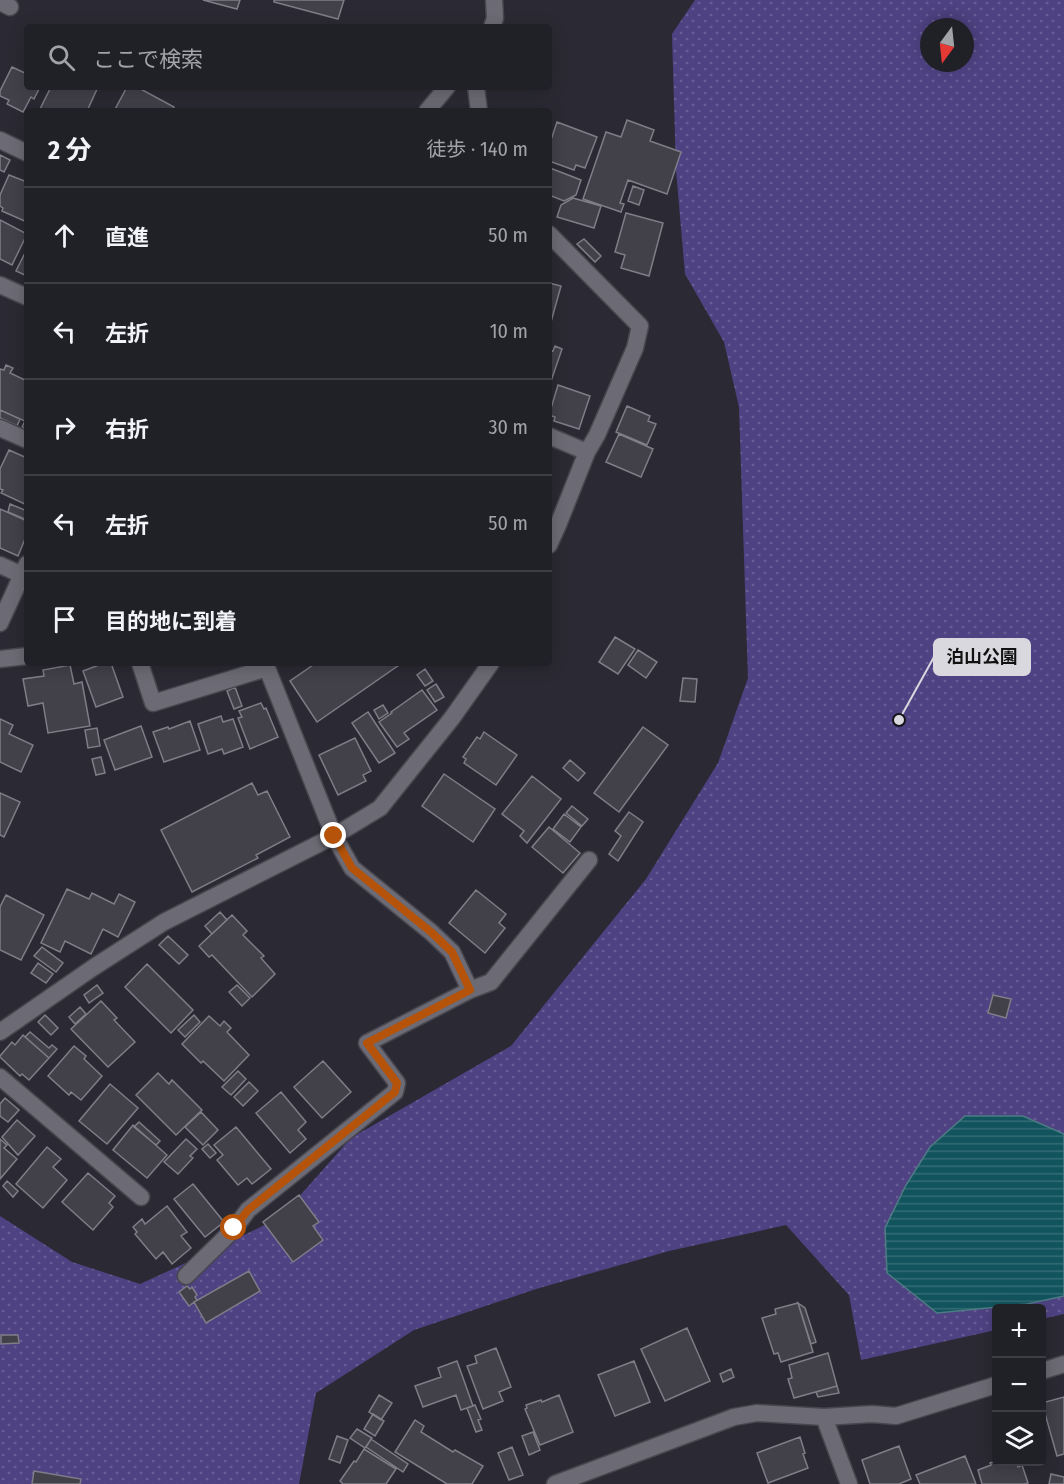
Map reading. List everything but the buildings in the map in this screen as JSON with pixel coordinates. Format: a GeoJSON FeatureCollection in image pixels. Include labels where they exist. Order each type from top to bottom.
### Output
{"type":"FeatureCollection","features":[{"type":"Feature","properties":{"kind":"street"},"geometry":{"type":"LineString","coordinates":[[493,24],[494,0]]}},
{"type":"Feature","properties":{"kind":"street"},"geometry":{"type":"LineString","coordinates":[[430,108],[444,90]]}},
{"type":"Feature","properties":{"kind":"street"},"geometry":{"type":"LineString","coordinates":[[476,90],[479,108]]}},
{"type":"Feature","properties":{"kind":"street"},"geometry":{"type":"LineString","coordinates":[[0,140],[24,152]]}},
{"type":"Feature","properties":{"kind":"street"},"geometry":{"type":"LineString","coordinates":[[552,237],[640,326],[635,348],[597,435],[587,452],[552,538]]}},
{"type":"Feature","properties":{"kind":"street"},"geometry":{"type":"LineString","coordinates":[[0,285],[24,296]]}},
{"type":"Feature","properties":{"kind":"street"},"geometry":{"type":"LineString","coordinates":[[0,428],[24,439]]}},
{"type":"Feature","properties":{"kind":"street"},"geometry":{"type":"LineString","coordinates":[[552,437],[587,452]]}},
{"type":"Feature","properties":{"kind":"street"},"geometry":{"type":"LineString","coordinates":[[0,566],[24,570],[0,623]]}},
{"type":"Feature","properties":{"kind":"street"},"geometry":{"type":"LineString","coordinates":[[0,659],[24,656]]}},
{"type":"Feature","properties":{"kind":"street"},"geometry":{"type":"LineString","coordinates":[[141,666],[153,704],[263,666]]}},
{"type":"Feature","properties":{"kind":"street"},"geometry":{"type":"LineString","coordinates":[[266,666],[334,836],[352,868],[431,932],[452,952],[470,990]]}},
{"type":"Feature","properties":{"kind":"street"},"geometry":{"type":"LineString","coordinates":[[0,1032],[164,922],[334,836],[380,808],[452,718],[489,666]]}},
{"type":"Feature","properties":{"kind":"street"},"geometry":{"type":"LineString","coordinates":[[186,1276],[234,1228],[248,1210],[395,1092],[397,1083],[367,1043],[470,990],[491,982],[589,860]]}},
{"type":"Feature","properties":{"kind":"street"},"geometry":{"type":"LineString","coordinates":[[0,1077],[141,1197]]}},
{"type":"Feature","properties":{"kind":"street"},"geometry":{"type":"LineString","coordinates":[[1046,1369],[1064,1364]]}},
{"type":"Feature","properties":{"kind":"street"},"geometry":{"type":"LineString","coordinates":[[555,1484],[734,1417],[757,1413],[824,1417],[872,1414],[896,1416],[992,1386]]}},
{"type":"Feature","properties":{"kind":"street"},"geometry":{"type":"LineString","coordinates":[[824,1417],[849,1484]]}},
{"type":"Feature","properties":{"kind":"shaded area"},"geometry":{"type":"Polygon","coordinates":[[[695,0],[1064,0],[1064,1314],[1046,1318],[1046,1304],[992,1304],[992,1331],[861,1360],[849,1295],[786,1225],[669,1251],[536,1289],[414,1330],[316,1393],[299,1484],[0,1484],[0,1216],[72,1262],[140,1284],[281,1217],[351,1138],[511,1046],[646,879],[718,763],[748,678],[739,407],[724,342],[685,274],[676,170],[672,34],[695,0]]]}},
{"type":"Feature","properties":{"kind":"water"},"geometry":{"type":"Polygon","coordinates":[[[965,1116],[1023,1116],[1064,1134],[1064,1296],[1027,1304],[992,1304],[992,1308],[937,1313],[887,1273],[885,1228],[906,1185],[930,1147],[965,1116]]]}},
{"type":"Feature","properties":{"kind":"place","name":"泊山公園"},"geometry":{"type":"Point","coordinates":[899,720]}},
{"type":"Feature","properties":{"kind":"route"},"geometry":{"type":"LineString","coordinates":[[234,1228],[248,1210],[395,1092],[397,1083],[367,1043],[470,990],[452,952],[431,932],[352,868],[334,836]]}}]}
